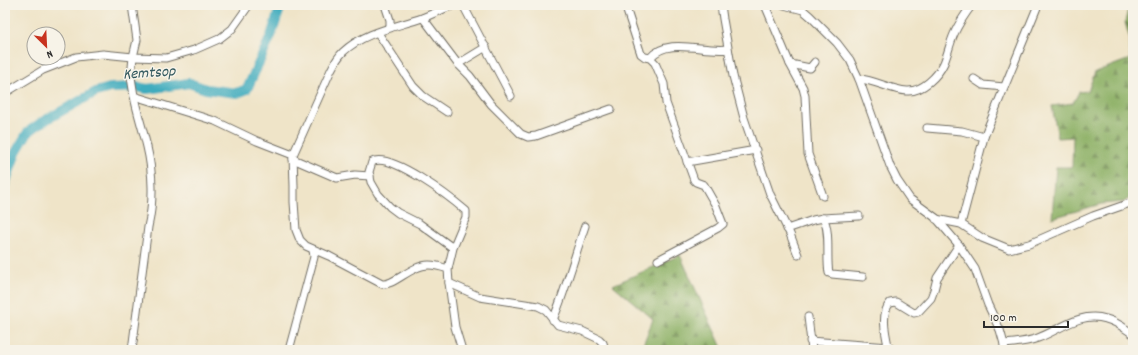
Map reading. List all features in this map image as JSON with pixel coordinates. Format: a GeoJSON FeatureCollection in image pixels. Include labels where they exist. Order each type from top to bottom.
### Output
{"type":"FeatureCollection","features":[{"type":"Feature","properties":{"kind":"street"},"geometry":{"type":"LineString","coordinates":[[132,5],[138,40],[133,58],[132,80],[139,122],[148,148],[151,179],[151,212],[132,350]]}},
{"type":"Feature","properties":{"kind":"street"},"geometry":{"type":"LineString","coordinates":[[5,93],[43,70],[76,57],[103,54],[133,58],[160,58],[172,57],[194,50],[225,35],[232,29],[248,5]]}},
{"type":"Feature","properties":{"kind":"street"},"geometry":{"type":"LineString","coordinates":[[385,5],[390,20],[390,28]]}},
{"type":"Feature","properties":{"kind":"street"},"geometry":{"type":"LineString","coordinates":[[448,269],[434,265],[425,265],[410,270],[387,285],[382,284],[329,256],[306,246],[300,240],[296,230],[293,157],[335,63],[343,52],[378,32],[423,18],[454,5]]}},
{"type":"Feature","properties":{"kind":"street"},"geometry":{"type":"LineString","coordinates":[[463,5],[512,96]]}},
{"type":"Feature","properties":{"kind":"street"},"geometry":{"type":"LineString","coordinates":[[626,5],[641,54],[647,58],[650,58],[654,63],[664,84],[666,103],[694,180],[704,185],[723,224],[658,260]]}},
{"type":"Feature","properties":{"kind":"street"},"geometry":{"type":"LineString","coordinates":[[721,5],[733,76],[744,118],[770,194],[798,256]]}},
{"type":"Feature","properties":{"kind":"street"},"geometry":{"type":"LineString","coordinates":[[766,5],[790,64],[803,88],[805,96],[808,154],[823,196]]}},
{"type":"Feature","properties":{"kind":"street"},"geometry":{"type":"LineString","coordinates":[[784,5],[803,10],[837,43],[846,55],[859,79],[896,180],[910,199],[936,218],[959,245],[975,269],[988,305],[1000,330],[1004,347],[1039,338],[1079,319],[1093,317],[1104,318],[1112,321],[1133,334]]}},
{"type":"Feature","properties":{"kind":"street"},"geometry":{"type":"LineString","coordinates":[[859,79],[868,79],[891,88],[906,91],[916,90],[923,87],[943,64],[954,34],[963,17],[972,5]]}},
{"type":"Feature","properties":{"kind":"street"},"geometry":{"type":"LineString","coordinates":[[961,224],[984,137],[1038,5]]}},
{"type":"Feature","properties":{"kind":"street"},"geometry":{"type":"LineString","coordinates":[[423,18],[491,104],[521,134],[528,137],[536,136],[611,109]]}},
{"type":"Feature","properties":{"kind":"street"},"geometry":{"type":"LineString","coordinates":[[378,32],[417,90],[447,112]]}},
{"type":"Feature","properties":{"kind":"street"},"geometry":{"type":"LineString","coordinates":[[458,64],[486,47]]}},
{"type":"Feature","properties":{"kind":"street"},"geometry":{"type":"LineString","coordinates":[[650,58],[660,50],[672,47],[695,47],[715,50],[728,49]]}},
{"type":"Feature","properties":{"kind":"street"},"geometry":{"type":"LineString","coordinates":[[790,64],[810,68],[814,62]]}},
{"type":"Feature","properties":{"kind":"street"},"geometry":{"type":"LineString","coordinates":[[974,79],[983,85],[988,84],[1004,87]]}},
{"type":"Feature","properties":{"kind":"street"},"geometry":{"type":"LineString","coordinates":[[134,94],[215,121],[257,142],[337,178],[355,175],[370,176]]}},
{"type":"Feature","properties":{"kind":"street"},"geometry":{"type":"LineString","coordinates":[[927,128],[962,131],[984,137]]}},
{"type":"Feature","properties":{"kind":"street"},"geometry":{"type":"LineString","coordinates":[[687,162],[756,150]]}},
{"type":"Feature","properties":{"kind":"street"},"geometry":{"type":"LineString","coordinates":[[453,248],[420,224],[398,213],[390,207],[374,188],[370,176],[372,162],[376,160],[383,161],[422,178],[456,202],[466,211],[467,214],[453,248],[448,269],[455,327],[462,350]]}},
{"type":"Feature","properties":{"kind":"street"},"geometry":{"type":"LineString","coordinates":[[936,218],[961,224],[982,238],[1009,249],[1017,248],[1040,240],[1100,214],[1133,202]]}},
{"type":"Feature","properties":{"kind":"street"},"geometry":{"type":"LineString","coordinates":[[787,229],[823,218],[859,216]]}},
{"type":"Feature","properties":{"kind":"street"},"geometry":{"type":"LineString","coordinates":[[823,218],[826,222],[829,246],[829,273],[863,277]]}},
{"type":"Feature","properties":{"kind":"street"},"geometry":{"type":"LineString","coordinates":[[553,320],[565,292],[570,270],[584,226]]}},
{"type":"Feature","properties":{"kind":"street"},"geometry":{"type":"LineString","coordinates":[[810,342],[889,349],[885,315],[888,304],[896,302],[915,313],[918,312],[931,298],[937,278],[959,245]]}},
{"type":"Feature","properties":{"kind":"street"},"geometry":{"type":"LineString","coordinates":[[288,350],[314,257],[313,250]]}},
{"type":"Feature","properties":{"kind":"street"},"geometry":{"type":"LineString","coordinates":[[449,283],[480,297],[538,306],[546,310],[553,320],[561,326],[582,331],[598,338],[603,343],[605,350]]}},
{"type":"Feature","properties":{"kind":"street"},"geometry":{"type":"LineString","coordinates":[[808,317],[812,350]]}},
{"type":"Feature","properties":{"kind":"green space"},"geometry":{"type":"Polygon","coordinates":[[[1129,5],[1133,5],[1133,141],[1130,148],[1128,161],[1129,182],[1132,196],[1124,202],[1101,204],[1052,218],[1056,167],[1072,167],[1073,137],[1058,138],[1052,106],[1073,103],[1079,92],[1088,91],[1095,72],[1130,59],[1130,40],[1125,22],[1129,5]]]}},
{"type":"Feature","properties":{"kind":"green space"},"geometry":{"type":"Polygon","coordinates":[[[680,255],[723,350],[641,350],[653,319],[613,285],[680,255]]]}},
{"type":"Feature","properties":{"kind":"waterway","name":"Kemtsop"},"geometry":{"type":"LineString","coordinates":[[5,184],[16,152],[28,132],[42,122],[96,92],[110,88],[138,87],[147,89],[189,83],[206,89],[237,93],[247,89],[271,36],[281,5]]}}]}
